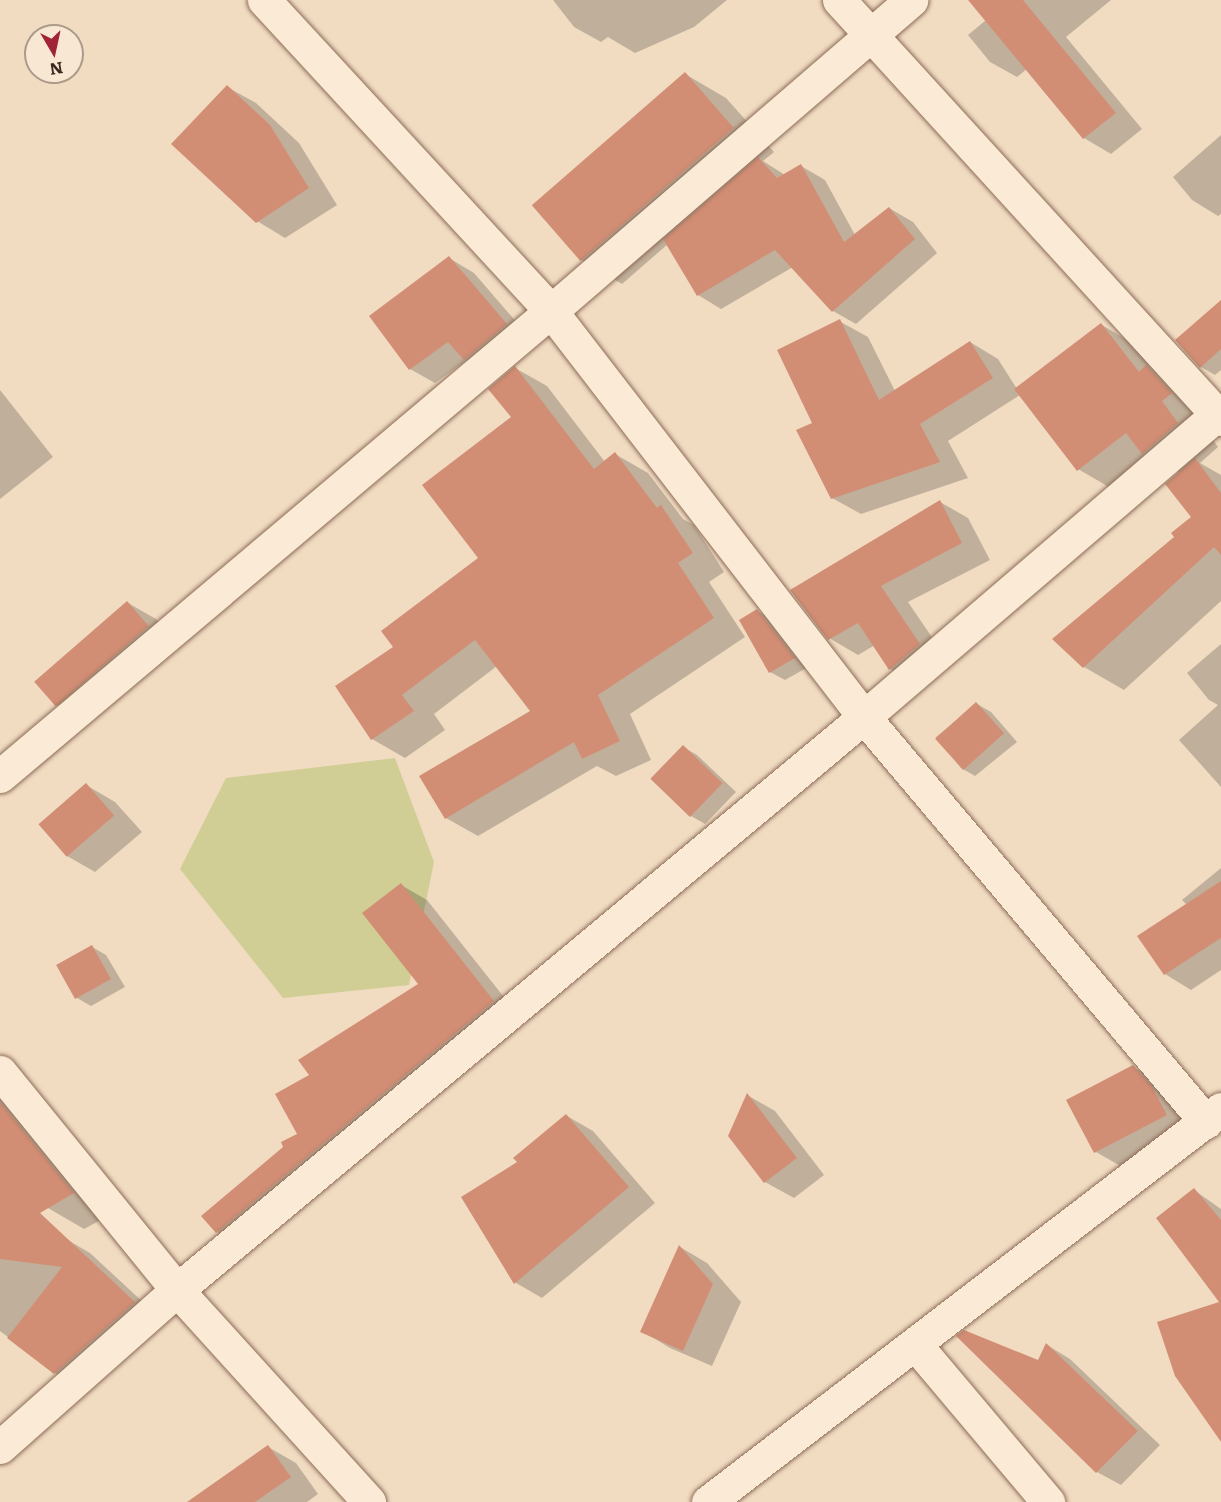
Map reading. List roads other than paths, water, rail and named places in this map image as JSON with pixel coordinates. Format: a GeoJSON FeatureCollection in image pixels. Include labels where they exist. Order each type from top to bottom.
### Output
{"type":"FeatureCollection","features":[{"type":"Feature","properties":{"kind":"street"},"geometry":{"type":"LineString","coordinates":[[264,0],[550,311],[864,717],[1213,1115],[708,1502]]}},
{"type":"Feature","properties":{"kind":"street"},"geometry":{"type":"LineString","coordinates":[[0,1447],[177,1290],[864,717],[1220,415],[839,0]]}},
{"type":"Feature","properties":{"kind":"street"},"geometry":{"type":"LineString","coordinates":[[0,776],[550,311],[911,0]]}},
{"type":"Feature","properties":{"kind":"street"},"geometry":{"type":"LineString","coordinates":[[0,1072],[177,1290],[369,1502]]}},
{"type":"Feature","properties":{"kind":"street"},"geometry":{"type":"LineString","coordinates":[[915,1344],[1048,1502]]}}]}
